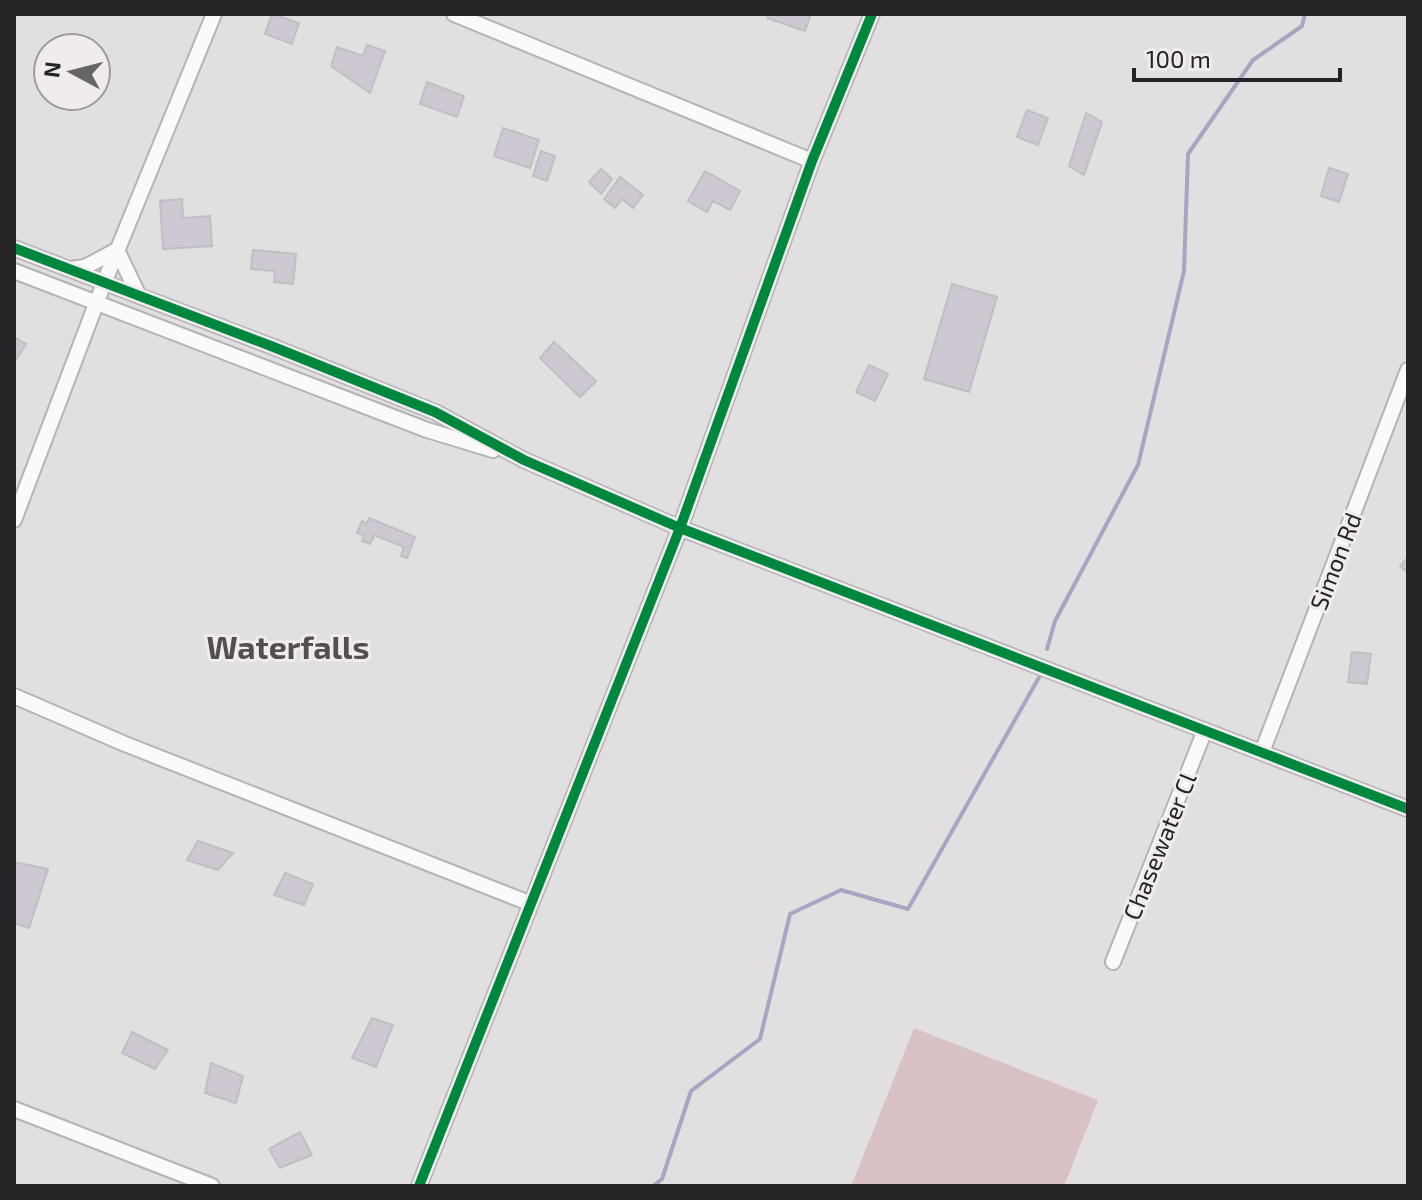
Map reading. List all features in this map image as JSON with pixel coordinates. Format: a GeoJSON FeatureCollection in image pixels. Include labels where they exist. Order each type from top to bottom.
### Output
{"type":"FeatureCollection","features":[{"type":"Feature","properties":{"kind":"street"},"geometry":{"type":"LineString","coordinates":[[14,520],[117,250],[214,14]]}},
{"type":"Feature","properties":{"kind":"street"},"geometry":{"type":"LineString","coordinates":[[454,14],[812,161]]}},
{"type":"Feature","properties":{"kind":"street"},"geometry":{"type":"LineString","coordinates":[[419,1186],[680,528],[812,161],[872,14]]}},
{"type":"Feature","properties":{"kind":"street"},"geometry":{"type":"LineString","coordinates":[[14,248],[435,412],[524,460],[680,528],[1408,809]]}},
{"type":"Feature","properties":{"kind":"street"},"geometry":{"type":"LineString","coordinates":[[67,269],[85,267],[117,250]]}},
{"type":"Feature","properties":{"kind":"street"},"geometry":{"type":"LineString","coordinates":[[117,250],[139,296]]}},
{"type":"Feature","properties":{"kind":"street"},"geometry":{"type":"LineString","coordinates":[[14,271],[427,430],[524,460]]}},
{"type":"Feature","properties":{"kind":"street","name":"Simon Rd"},"geometry":{"type":"LineString","coordinates":[[1262,752],[1408,370]]}},
{"type":"Feature","properties":{"kind":"street"},"geometry":{"type":"LineString","coordinates":[[14,696],[125,744],[529,903]]}},
{"type":"Feature","properties":{"kind":"street","name":"Chasewater Cl"},"geometry":{"type":"LineString","coordinates":[[1113,962],[1205,730]]}},
{"type":"Feature","properties":{"kind":"street"},"geometry":{"type":"LineString","coordinates":[[14,1109],[212,1186]]}},
{"type":"Feature","properties":{"kind":"shaded area"},"geometry":{"type":"Polygon","coordinates":[[[914,1028],[1098,1100],[1064,1186],[851,1186],[914,1028]]]}},
{"type":"Feature","properties":{"kind":"building"},"geometry":{"type":"Polygon","coordinates":[[[272,14],[299,23],[292,44],[265,34],[272,14]]]}},
{"type":"Feature","properties":{"kind":"building"},"geometry":{"type":"Polygon","coordinates":[[[768,14],[811,14],[805,31],[767,18],[768,14]]]}},
{"type":"Feature","properties":{"kind":"building"},"geometry":{"type":"Polygon","coordinates":[[[367,45],[385,51],[370,93],[331,66],[337,47],[363,56],[367,45]]]}},
{"type":"Feature","properties":{"kind":"building"},"geometry":{"type":"Polygon","coordinates":[[[427,82],[464,96],[457,117],[420,104],[427,82]]]}},
{"type":"Feature","properties":{"kind":"building"},"geometry":{"type":"Polygon","coordinates":[[[1027,110],[1048,118],[1038,145],[1017,137],[1027,110]]]}},
{"type":"Feature","properties":{"kind":"building"},"geometry":{"type":"Polygon","coordinates":[[[1086,113],[1102,122],[1084,175],[1069,166],[1086,113]]]}},
{"type":"Feature","properties":{"kind":"building"},"geometry":{"type":"Polygon","coordinates":[[[503,128],[539,140],[530,168],[494,156],[503,128]]]}},
{"type":"Feature","properties":{"kind":"building"},"geometry":{"type":"Polygon","coordinates":[[[541,151],[555,156],[547,181],[533,176],[541,151]]]}},
{"type":"Feature","properties":{"kind":"building"},"geometry":{"type":"Polygon","coordinates":[[[1329,168],[1348,174],[1339,202],[1321,196],[1329,168]]]}},
{"type":"Feature","properties":{"kind":"building"},"geometry":{"type":"Polygon","coordinates":[[[601,169],[612,179],[601,194],[589,182],[601,169]]]}},
{"type":"Feature","properties":{"kind":"building"},"geometry":{"type":"Polygon","coordinates":[[[705,171],[740,191],[730,210],[713,201],[707,212],[688,201],[705,171]]]}},
{"type":"Feature","properties":{"kind":"building"},"geometry":{"type":"Polygon","coordinates":[[[620,177],[643,195],[633,208],[622,199],[615,208],[604,199],[620,177]]]}},
{"type":"Feature","properties":{"kind":"building"},"geometry":{"type":"Polygon","coordinates":[[[182,199],[183,218],[210,216],[212,246],[163,249],[160,201],[182,199]]]}},
{"type":"Feature","properties":{"kind":"building"},"geometry":{"type":"Polygon","coordinates":[[[253,250],[296,254],[293,284],[274,282],[275,271],[251,269],[253,250]]]}},
{"type":"Feature","properties":{"kind":"building"},"geometry":{"type":"Polygon","coordinates":[[[952,284],[997,297],[969,392],[924,379],[952,284]]]}},
{"type":"Feature","properties":{"kind":"building"},"geometry":{"type":"Polygon","coordinates":[[[14,337],[26,344],[14,363],[14,337]]]}},
{"type":"Feature","properties":{"kind":"building"},"geometry":{"type":"Polygon","coordinates":[[[554,342],[596,381],[580,397],[540,358],[554,342]]]}},
{"type":"Feature","properties":{"kind":"building"},"geometry":{"type":"Polygon","coordinates":[[[869,365],[888,374],[875,401],[856,392],[869,365]]]}},
{"type":"Feature","properties":{"kind":"building"},"geometry":{"type":"Polygon","coordinates":[[[369,518],[415,537],[407,558],[401,556],[404,547],[374,535],[370,544],[362,541],[364,535],[357,533],[362,521],[367,523],[369,518]]]}},
{"type":"Feature","properties":{"kind":"building"},"geometry":{"type":"Polygon","coordinates":[[[1408,557],[1408,573],[1400,566],[1408,557]]]}},
{"type":"Feature","properties":{"kind":"building"},"geometry":{"type":"Polygon","coordinates":[[[1352,652],[1371,654],[1367,684],[1348,682],[1352,652]]]}},
{"type":"Feature","properties":{"kind":"building"},"geometry":{"type":"Polygon","coordinates":[[[198,841],[233,853],[218,870],[187,860],[198,841]]]}},
{"type":"Feature","properties":{"kind":"building"},"geometry":{"type":"Polygon","coordinates":[[[14,862],[48,869],[29,928],[14,923],[14,862]]]}},
{"type":"Feature","properties":{"kind":"building"},"geometry":{"type":"Polygon","coordinates":[[[285,873],[313,884],[304,905],[274,895],[285,873]]]}},
{"type":"Feature","properties":{"kind":"building"},"geometry":{"type":"Polygon","coordinates":[[[372,1018],[393,1025],[376,1067],[352,1058],[372,1018]]]}},
{"type":"Feature","properties":{"kind":"building"},"geometry":{"type":"Polygon","coordinates":[[[132,1032],[168,1050],[155,1069],[122,1053],[132,1032]]]}},
{"type":"Feature","properties":{"kind":"building"},"geometry":{"type":"Polygon","coordinates":[[[211,1063],[243,1076],[236,1103],[205,1093],[211,1063]]]}},
{"type":"Feature","properties":{"kind":"building"},"geometry":{"type":"Polygon","coordinates":[[[300,1132],[312,1155],[280,1168],[269,1149],[300,1132]]]}},
{"type":"Feature","properties":{"kind":"waterway"},"geometry":{"type":"LineString","coordinates":[[1047,649],[1055,621],[1138,465],[1184,271],[1188,154],[1253,60],[1302,26],[1305,14]]}},
{"type":"Feature","properties":{"kind":"waterway"},"geometry":{"type":"LineString","coordinates":[[653,1186],[662,1179],[691,1091],[760,1039],[790,914],[841,890],[908,909],[1042,672]]}},
{"type":"Feature","properties":{"kind":"cycle path"},"geometry":{"type":"LineString","coordinates":[[419,1186],[680,528],[812,161],[872,14]]}},
{"type":"Feature","properties":{"kind":"cycle path"},"geometry":{"type":"LineString","coordinates":[[14,248],[435,412],[524,460],[680,528],[1408,809]]}},
{"type":"Feature","properties":{"kind":"district","name":"Waterfalls"},"geometry":{"type":"Point","coordinates":[288,646]}}]}
